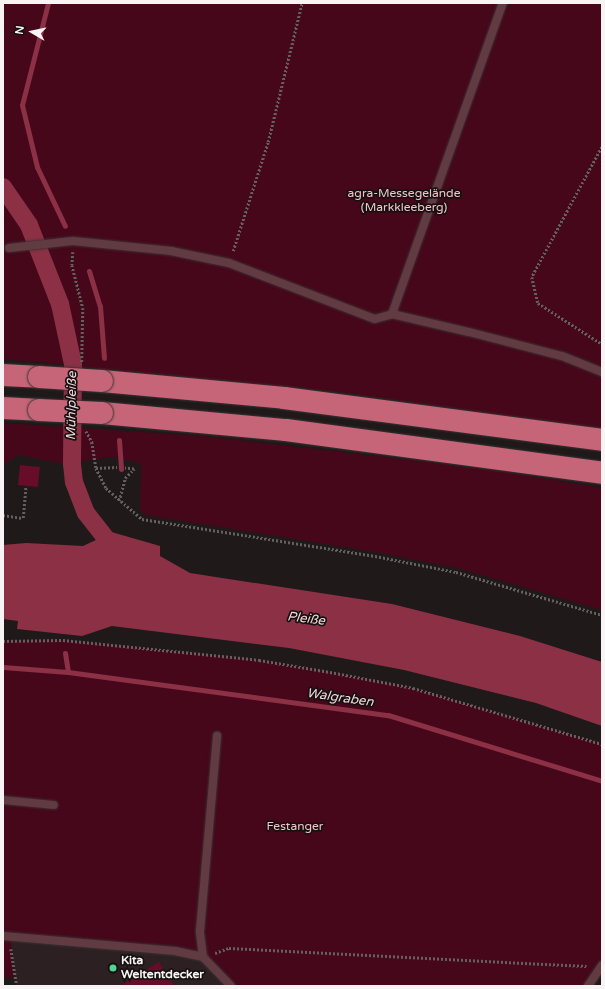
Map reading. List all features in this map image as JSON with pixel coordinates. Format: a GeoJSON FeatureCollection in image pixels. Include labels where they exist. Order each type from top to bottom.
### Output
{"type":"FeatureCollection","features":[{"type":"Feature","properties":{"kind":"highway"},"geometry":{"type":"LineString","coordinates":[[3,375],[102,381],[284,398],[602,440]]}},
{"type":"Feature","properties":{"kind":"highway"},"geometry":{"type":"LineString","coordinates":[[3,408],[102,414],[286,430],[602,473]]}},
{"type":"Feature","properties":{"kind":"lane"},"geometry":{"type":"LineString","coordinates":[[392,314],[503,3]]}},
{"type":"Feature","properties":{"kind":"lane"},"geometry":{"type":"LineString","coordinates":[[8,248],[56,242],[73,242],[171,250],[229,263],[375,319],[392,314],[562,356],[602,372]]}},
{"type":"Feature","properties":{"kind":"lane"},"geometry":{"type":"LineString","coordinates":[[203,958],[200,930],[217,736]]}},
{"type":"Feature","properties":{"kind":"lane"},"geometry":{"type":"LineString","coordinates":[[3,800],[54,805]]}},
{"type":"Feature","properties":{"kind":"lane"},"geometry":{"type":"LineString","coordinates":[[6,936],[175,951],[203,958],[231,986]]}},
{"type":"Feature","properties":{"kind":"lane"},"geometry":{"type":"LineString","coordinates":[[588,986],[602,967]]}},
{"type":"Feature","properties":{"kind":"path"},"geometry":{"type":"LineString","coordinates":[[229,263],[268,142],[302,3]]}},
{"type":"Feature","properties":{"kind":"path"},"geometry":{"type":"LineString","coordinates":[[602,147],[532,277],[538,303],[602,344]]}},
{"type":"Feature","properties":{"kind":"path"},"geometry":{"type":"LineString","coordinates":[[73,242],[72,265],[83,308],[82,362]]}},
{"type":"Feature","properties":{"kind":"path"},"geometry":{"type":"LineString","coordinates":[[84,429],[92,442],[96,468],[106,488],[119,501],[142,519],[375,556],[449,571],[602,615]]}},
{"type":"Feature","properties":{"kind":"path"},"geometry":{"type":"LineString","coordinates":[[96,468],[117,467]]}},
{"type":"Feature","properties":{"kind":"path"},"geometry":{"type":"LineString","coordinates":[[119,501],[125,478],[134,469],[125,468]]}},
{"type":"Feature","properties":{"kind":"path"},"geometry":{"type":"LineString","coordinates":[[3,515],[23,518],[26,486]]}},
{"type":"Feature","properties":{"kind":"path"},"geometry":{"type":"LineString","coordinates":[[3,641],[63,640],[259,660],[330,672],[413,688],[602,744]]}},
{"type":"Feature","properties":{"kind":"path"},"geometry":{"type":"LineString","coordinates":[[6,936],[17,986]]}},
{"type":"Feature","properties":{"kind":"path"},"geometry":{"type":"LineString","coordinates":[[203,958],[229,948],[602,967]]}},
{"type":"Feature","properties":{"kind":"shaded area","name":"Kita Weltentdecker"},"geometry":{"type":"Polygon","coordinates":[[[10,936],[203,957],[231,986],[17,986],[10,936]]]}},
{"type":"Feature","properties":{"kind":"green space","name":"agra-Messegelände (Markkleeberg)"},"geometry":{"type":"Polygon","coordinates":[[[3,3],[602,3],[602,429],[331,391],[3,359],[3,3]]]}},
{"type":"Feature","properties":{"kind":"green space"},"geometry":{"type":"Polygon","coordinates":[[[3,423],[203,436],[493,470],[602,488],[602,610],[457,568],[375,552],[145,515],[140,510],[141,463],[111,457],[64,464],[18,455],[3,465],[3,423]]]}},
{"type":"Feature","properties":{"kind":"green space","name":"Festanger"},"geometry":{"type":"Polygon","coordinates":[[[63,640],[259,660],[413,688],[602,744],[602,965],[588,986],[231,986],[203,957],[10,937],[14,978],[3,977],[3,641],[63,640]]]}},
{"type":"Feature","properties":{"kind":"water","name":"Pleiße"},"geometry":{"type":"Polygon","coordinates":[[[104,527],[108,531],[160,546],[160,556],[190,573],[392,604],[520,636],[602,662],[602,726],[536,703],[404,670],[289,648],[112,626],[82,636],[17,629],[18,621],[3,619],[3,545],[26,543],[83,546],[98,539],[95,535],[104,527]]]}},
{"type":"Feature","properties":{"kind":"building"},"geometry":{"type":"Polygon","coordinates":[[[20,465],[40,467],[38,487],[18,485],[20,465]]]}},
{"type":"Feature","properties":{"kind":"building"},"geometry":{"type":"Polygon","coordinates":[[[159,962],[174,986],[120,986],[159,962]]]}},
{"type":"Feature","properties":{"kind":"waterway"},"geometry":{"type":"LineString","coordinates":[[48,3],[22,105],[37,167],[65,226]]}},
{"type":"Feature","properties":{"kind":"waterway","name":"Mühlpleiße"},"geometry":{"type":"LineString","coordinates":[[3,187],[29,225],[60,304],[73,364],[72,464],[74,482],[86,513],[115,550]]}},
{"type":"Feature","properties":{"kind":"waterway"},"geometry":{"type":"LineString","coordinates":[[89,271],[100,306],[104,358]]}},
{"type":"Feature","properties":{"kind":"waterway"},"geometry":{"type":"LineString","coordinates":[[119,440],[121,469]]}},
{"type":"Feature","properties":{"kind":"waterway","name":"Walgraben"},"geometry":{"type":"LineString","coordinates":[[65,653],[68,672],[388,715],[602,781]]}},
{"type":"Feature","properties":{"kind":"waterway","name":"Walgraben"},"geometry":{"type":"LineString","coordinates":[[3,667],[68,672]]}},
{"type":"Feature","properties":{"kind":"place","name":"Kita Weltentdecker"},"geometry":{"type":"Point","coordinates":[113,968]}}]}
